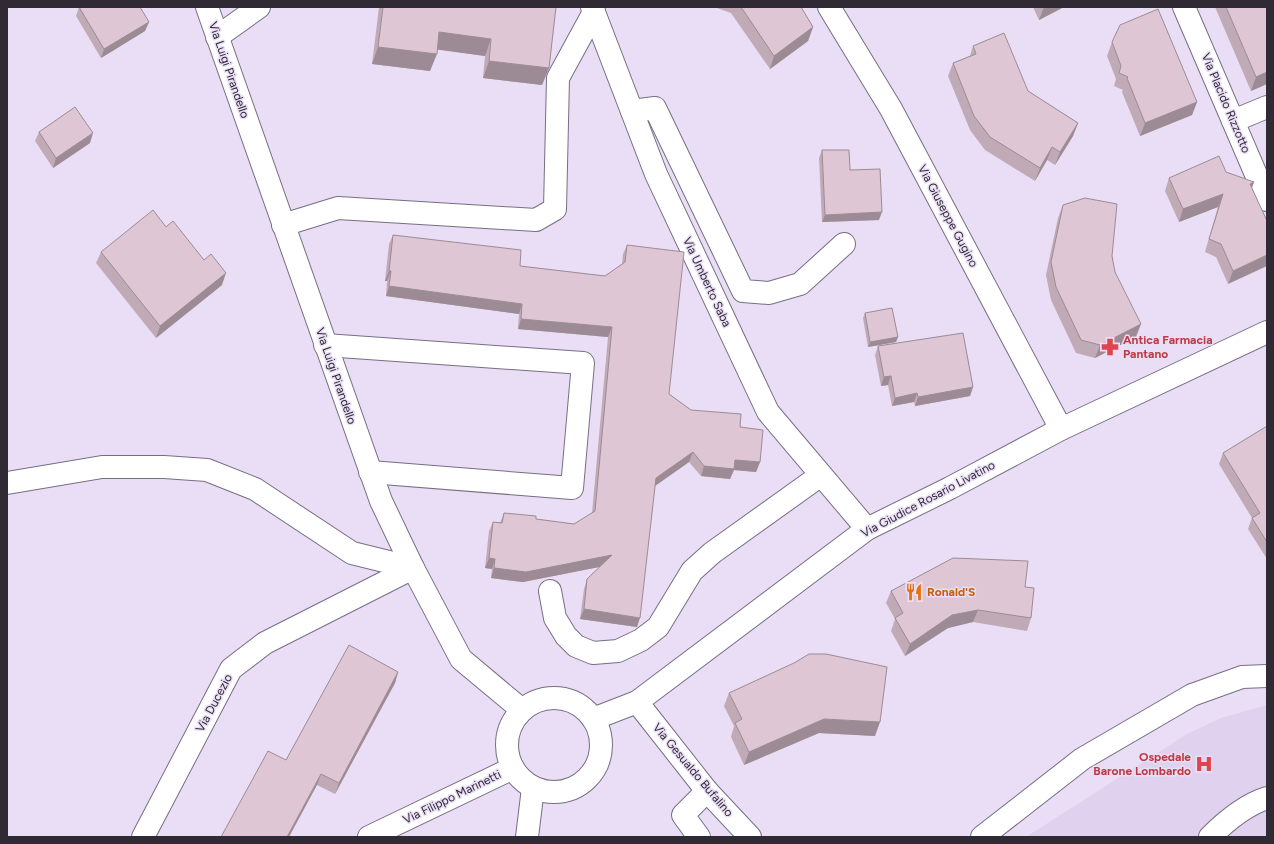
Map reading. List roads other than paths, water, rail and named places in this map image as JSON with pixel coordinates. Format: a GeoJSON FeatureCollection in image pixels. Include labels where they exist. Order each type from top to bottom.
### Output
{"type":"FeatureCollection","features":[{"type":"Feature","properties":{"kind":"street","name":"Via Luigi Pirandello"},"geometry":{"type":"LineString","coordinates":[[207,7],[381,501],[413,568],[461,659],[522,710]]}},
{"type":"Feature","properties":{"kind":"street"},"geometry":{"type":"LineString","coordinates":[[217,37],[259,7]]}},
{"type":"Feature","properties":{"kind":"street","name":"Via Giuseppe Gugino"},"geometry":{"type":"LineString","coordinates":[[829,7],[891,109],[1060,429]]}},
{"type":"Feature","properties":{"kind":"street","name":"Via Placido Rizzotto"},"geometry":{"type":"LineString","coordinates":[[1184,7],[1267,200]]}},
{"type":"Feature","properties":{"kind":"street"},"geometry":{"type":"LineString","coordinates":[[283,225],[338,208],[536,220],[555,209],[558,78],[593,9]]}},
{"type":"Feature","properties":{"kind":"street","name":"Via Umberto Saba"},"geometry":{"type":"LineString","coordinates":[[593,9],[656,174],[768,412],[867,529]]}},
{"type":"Feature","properties":{"kind":"street"},"geometry":{"type":"LineString","coordinates":[[1233,121],[1267,107]]}},
{"type":"Feature","properties":{"kind":"street"},"geometry":{"type":"LineString","coordinates":[[632,112],[655,108],[743,290],[769,293],[800,284],[844,244]]}},
{"type":"Feature","properties":{"kind":"street","name":"Via Giudice Rosario Livatino"},"geometry":{"type":"LineString","coordinates":[[593,719],[637,702],[867,529],[950,488],[1060,429],[1267,332]]}},
{"type":"Feature","properties":{"kind":"street"},"geometry":{"type":"LineString","coordinates":[[325,345],[583,363],[572,488],[370,472]]}},
{"type":"Feature","properties":{"kind":"street"},"geometry":{"type":"LineString","coordinates":[[7,483],[102,467],[164,467],[207,470],[255,489],[352,554],[413,568]]}},
{"type":"Feature","properties":{"kind":"street"},"geometry":{"type":"LineString","coordinates":[[550,591],[555,618],[566,636],[576,646],[593,653],[618,651],[641,640],[658,628],[692,571],[712,553],[821,475]]}},
{"type":"Feature","properties":{"kind":"street","name":"Via Ducezio"},"geometry":{"type":"LineString","coordinates":[[143,837],[232,669],[265,643],[413,568]]}},
{"type":"Feature","properties":{"kind":"street"},"geometry":{"type":"LineString","coordinates":[[982,837],[1082,759],[1192,695],[1242,677],[1267,676]]}},
{"type":"Feature","properties":{"kind":"street"},"geometry":{"type":"LineString","coordinates":[[552,698],[576,703],[593,719],[599,733],[600,756],[594,769],[584,781],[571,789],[554,792],[533,788],[522,780],[513,768],[508,756],[508,734],[514,721],[522,710],[536,702],[552,698]]}},
{"type":"Feature","properties":{"kind":"street","name":"Via Gesualdo Bufalino"},"geometry":{"type":"LineString","coordinates":[[637,702],[707,791],[750,837]]}},
{"type":"Feature","properties":{"kind":"street","name":"Via Filippo Marinetti"},"geometry":{"type":"LineString","coordinates":[[369,837],[513,768]]}},
{"type":"Feature","properties":{"kind":"street"},"geometry":{"type":"LineString","coordinates":[[527,837],[533,788]]}},
{"type":"Feature","properties":{"kind":"street"},"geometry":{"type":"LineString","coordinates":[[699,837],[683,815],[707,791]]}},
{"type":"Feature","properties":{"kind":"street"},"geometry":{"type":"LineString","coordinates":[[1210,837],[1222,824],[1256,802],[1267,798]]}},
{"type":"Feature","properties":{"kind":"place","name":"Antica Farmacia Pantano"},"geometry":{"type":"Point","coordinates":[1110,347]}},
{"type":"Feature","properties":{"kind":"place","name":"Ronald'S"},"geometry":{"type":"Point","coordinates":[914,592]}},
{"type":"Feature","properties":{"kind":"place","name":"Ospedale Barone Lombardo"},"geometry":{"type":"Point","coordinates":[1204,764]}}]}
